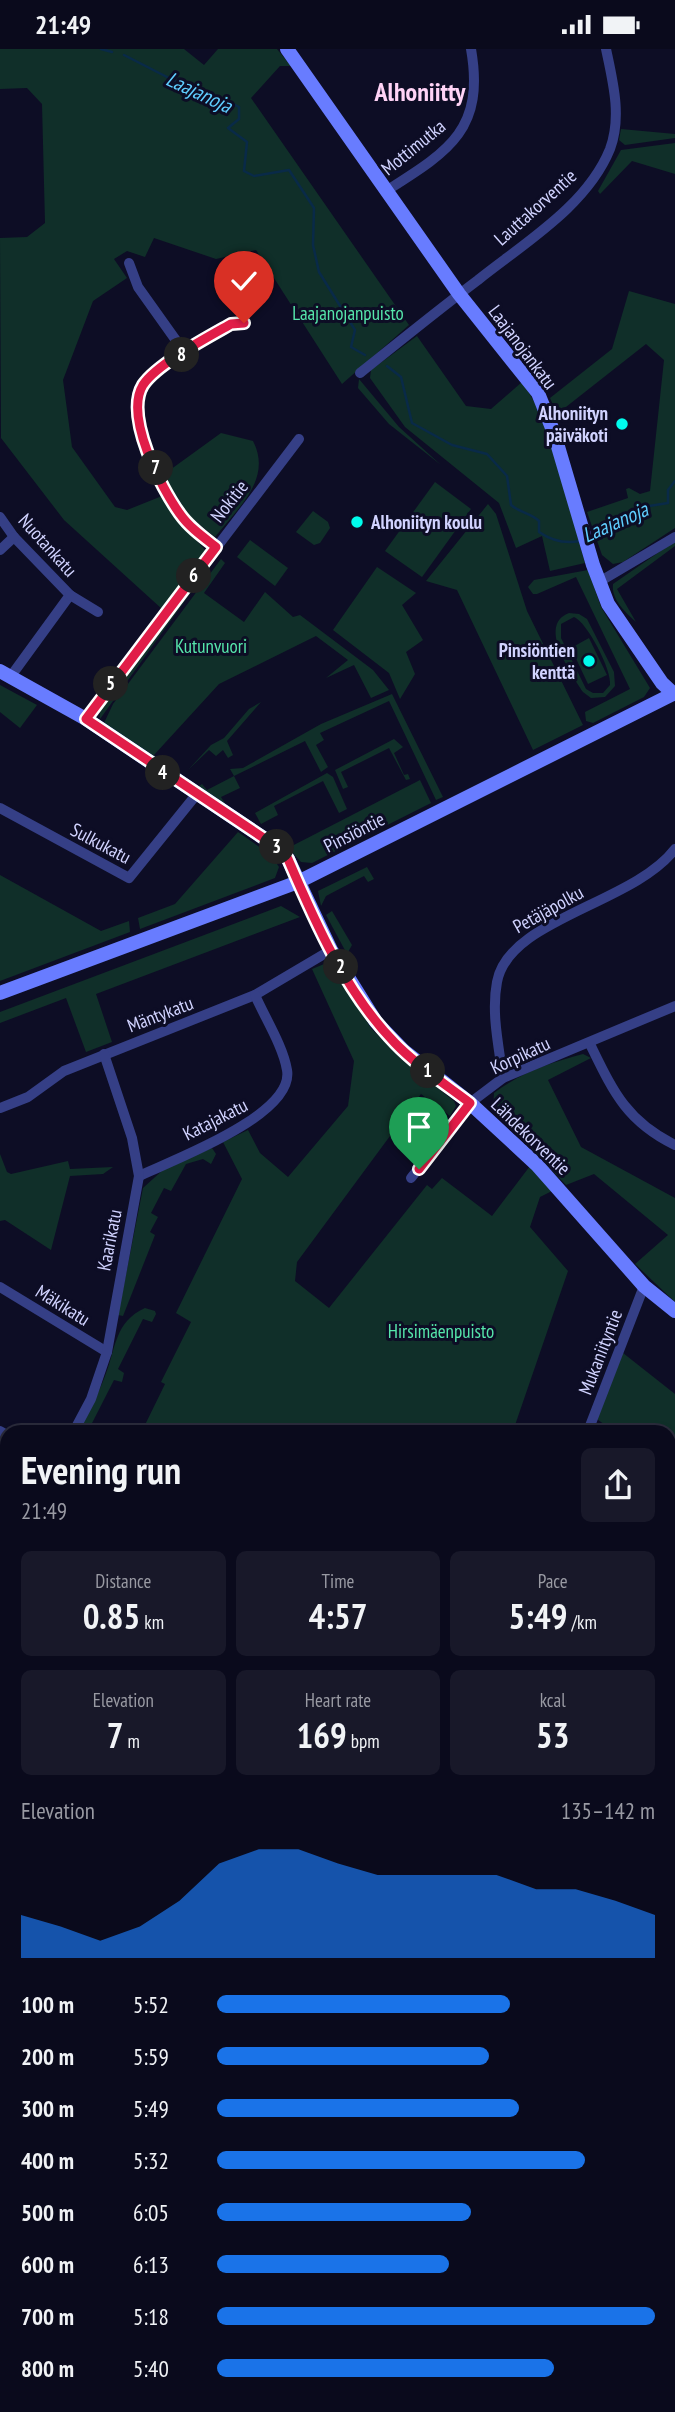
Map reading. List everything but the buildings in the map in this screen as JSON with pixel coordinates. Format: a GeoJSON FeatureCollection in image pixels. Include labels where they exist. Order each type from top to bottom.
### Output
{"type":"FeatureCollection","features":[{"type":"Feature","properties":{"kind":"street","name":"Laajanojankatu"},"geometry":{"type":"LineString","coordinates":[[287,49],[459,294],[538,393],[554,433],[599,582],[620,625],[662,683],[675,694]]}},
{"type":"Feature","properties":{"kind":"street","name":"Mottimutka"},"geometry":{"type":"LineString","coordinates":[[386,191],[438,155],[464,128],[475,92],[471,49]]}},
{"type":"Feature","properties":{"kind":"street","name":"Lauttakorventie"},"geometry":{"type":"LineString","coordinates":[[459,294],[562,211],[586,188],[600,169],[610,148],[616,125],[616,104],[606,49]]}},
{"type":"Feature","properties":{"kind":"street"},"geometry":{"type":"LineString","coordinates":[[129,263],[138,287],[185,353]]}},
{"type":"Feature","properties":{"kind":"street"},"geometry":{"type":"LineString","coordinates":[[360,373],[459,294]]}},
{"type":"Feature","properties":{"kind":"street"},"geometry":{"type":"LineString","coordinates":[[216,547],[182,517],[167,496],[139,426],[137,402],[142,387],[153,375],[231,324],[244,323]]}},
{"type":"Feature","properties":{"kind":"street","name":"Nokitie"},"geometry":{"type":"LineString","coordinates":[[86,719],[299,439]]}},
{"type":"Feature","properties":{"kind":"street","name":"Nuotankatu"},"geometry":{"type":"LineString","coordinates":[[0,517],[14,537],[71,595],[98,612]]}},
{"type":"Feature","properties":{"kind":"street"},"geometry":{"type":"LineString","coordinates":[[0,550],[14,537]]}},
{"type":"Feature","properties":{"kind":"street"},"geometry":{"type":"LineString","coordinates":[[599,582],[675,537]]}},
{"type":"Feature","properties":{"kind":"street","name":"Nuotankatu"},"geometry":{"type":"LineString","coordinates":[[5,673],[71,595]]}},
{"type":"Feature","properties":{"kind":"street","name":"Lähdekorventie"},"geometry":{"type":"LineString","coordinates":[[5,673],[86,719],[277,847],[288,859],[331,950],[366,1009],[394,1042],[470,1103],[537,1165],[644,1286],[675,1311]]}},
{"type":"Feature","properties":{"kind":"street","name":"Pinsiöntie"},"geometry":{"type":"LineString","coordinates":[[0,993],[298,882],[675,694]]}},
{"type":"Feature","properties":{"kind":"street","name":"Sulkukatu"},"geometry":{"type":"LineString","coordinates":[[0,808],[129,878],[196,795]]}},
{"type":"Feature","properties":{"kind":"street","name":"Petäjäpolku"},"geometry":{"type":"LineString","coordinates":[[503,1078],[495,995],[503,961],[532,936],[643,880],[675,849]]}},
{"type":"Feature","properties":{"kind":"street","name":"Mäntykatu"},"geometry":{"type":"LineString","coordinates":[[0,1108],[29,1097],[64,1072],[104,1054],[255,995],[331,950]]}},
{"type":"Feature","properties":{"kind":"street","name":"Katajakatu"},"geometry":{"type":"LineString","coordinates":[[139,1176],[253,1121],[285,1084],[287,1069],[255,995]]}},
{"type":"Feature","properties":{"kind":"street","name":"Korpikatu"},"geometry":{"type":"LineString","coordinates":[[411,1178],[470,1103],[503,1078],[590,1044],[675,1006]]}},
{"type":"Feature","properties":{"kind":"street"},"geometry":{"type":"LineString","coordinates":[[590,1044],[614,1094],[633,1118],[655,1135],[675,1145]]}},
{"type":"Feature","properties":{"kind":"street","name":"Kaarikatu"},"geometry":{"type":"LineString","coordinates":[[77,1425],[91,1399],[107,1352],[139,1176],[132,1137],[104,1054]]}},
{"type":"Feature","properties":{"kind":"street","name":"Mukaniityntie"},"geometry":{"type":"LineString","coordinates":[[590,1425],[644,1286]]}},
{"type":"Feature","properties":{"kind":"street","name":"Mäkikatu"},"geometry":{"type":"LineString","coordinates":[[0,1287],[107,1352]]}},
{"type":"Feature","properties":{"kind":"green space","name":"Laajanojanpuisto"},"geometry":{"type":"Polygon","coordinates":[[[0,49],[184,49],[204,65],[218,49],[277,49],[291,66],[280,66],[251,98],[409,325],[342,384],[256,250],[216,259],[154,238],[145,257],[127,251],[114,259],[127,278],[93,301],[63,380],[72,447],[115,507],[127,510],[162,496],[179,521],[206,551],[162,609],[64,520],[1,438],[0,238],[27,237],[45,223],[42,104],[27,88],[0,89],[0,49]]]}},
{"type":"Feature","properties":{"kind":"green space"},"geometry":{"type":"Polygon","coordinates":[[[621,129],[675,134],[675,138],[625,145],[619,140],[621,129]]]}},
{"type":"Feature","properties":{"kind":"green space"},"geometry":{"type":"Polygon","coordinates":[[[675,143],[675,174],[632,161],[600,194],[598,191],[621,150],[675,143]]]}},
{"type":"Feature","properties":{"kind":"green space"},"geometry":{"type":"Polygon","coordinates":[[[629,291],[675,304],[675,528],[623,562],[613,564],[602,555],[587,512],[628,498],[626,489],[629,488],[640,494],[650,491],[664,360],[646,344],[557,414],[550,398],[612,349],[629,291]]]}},
{"type":"Feature","properties":{"kind":"green space"},"geometry":{"type":"Polygon","coordinates":[[[417,336],[466,406],[491,409],[522,382],[533,399],[551,444],[585,563],[550,571],[542,536],[516,548],[499,503],[405,427],[370,378],[371,370],[417,336]]]}},
{"type":"Feature","properties":{"kind":"green space"},"geometry":{"type":"Polygon","coordinates":[[[359,379],[399,427],[441,465],[389,424],[358,388],[359,379]]]}},
{"type":"Feature","properties":{"kind":"green space"},"geometry":{"type":"Polygon","coordinates":[[[221,433],[253,441],[259,468],[250,493],[215,537],[190,517],[163,475],[221,433]]]}},
{"type":"Feature","properties":{"kind":"green space"},"geometry":{"type":"Polygon","coordinates":[[[435,482],[471,509],[422,577],[385,551],[435,482]]]}},
{"type":"Feature","properties":{"kind":"green space"},"geometry":{"type":"Polygon","coordinates":[[[488,504],[496,514],[527,611],[583,725],[533,750],[457,590],[426,581],[488,504]]]}},
{"type":"Feature","properties":{"kind":"green space"},"geometry":{"type":"Polygon","coordinates":[[[313,511],[328,522],[330,528],[320,543],[314,545],[296,532],[313,511]]]}},
{"type":"Feature","properties":{"kind":"green space"},"geometry":{"type":"Polygon","coordinates":[[[250,540],[288,568],[275,586],[237,557],[250,540]]]}},
{"type":"Feature","properties":{"kind":"green space"},"geometry":{"type":"Polygon","coordinates":[[[675,541],[675,546],[617,589],[636,622],[616,600],[613,584],[675,541]]]}},
{"type":"Feature","properties":{"kind":"green space"},"geometry":{"type":"Polygon","coordinates":[[[212,559],[215,559],[100,719],[100,708],[212,559]]]}},
{"type":"Feature","properties":{"kind":"green space","name":"Kutunvuori"},"geometry":{"type":"Polygon","coordinates":[[[221,559],[225,563],[204,593],[244,622],[265,592],[293,617],[300,615],[373,670],[389,690],[371,698],[354,665],[326,678],[348,660],[316,636],[219,684],[154,755],[180,774],[104,723],[113,704],[221,559]]]}},
{"type":"Feature","properties":{"kind":"green space"},"geometry":{"type":"Polygon","coordinates":[[[377,567],[416,593],[402,605],[423,640],[406,652],[415,674],[400,699],[389,673],[333,630],[377,567]]]}},
{"type":"Feature","properties":{"kind":"green space"},"geometry":{"type":"Polygon","coordinates":[[[588,570],[601,607],[650,688],[644,697],[593,723],[586,721],[585,712],[630,689],[576,577],[537,594],[533,594],[528,587],[534,580],[588,570]]]}},
{"type":"Feature","properties":{"kind":"green space"},"geometry":{"type":"Polygon","coordinates":[[[569,613],[579,614],[587,619],[614,672],[615,686],[605,697],[591,698],[583,692],[571,673],[556,638],[560,619],[569,613]],[[574,617],[561,624],[561,638],[586,689],[593,693],[603,693],[610,685],[607,669],[592,637],[574,617]]]}},
{"type":"Feature","properties":{"kind":"green space","name":"Pinsiöntien kenttä"},"geometry":{"type":"Polygon","coordinates":[[[589,638],[607,675],[588,684],[571,648],[589,638]]]}},
{"type":"Feature","properties":{"kind":"green space"},"geometry":{"type":"Polygon","coordinates":[[[0,685],[37,705],[20,728],[0,712],[0,685]]]}},
{"type":"Feature","properties":{"kind":"green space"},"geometry":{"type":"Polygon","coordinates":[[[392,694],[443,797],[436,800],[389,701],[320,733],[324,740],[316,745],[328,767],[321,772],[305,741],[234,776],[230,769],[243,768],[321,724],[392,694]]]}},
{"type":"Feature","properties":{"kind":"green space"},"geometry":{"type":"Polygon","coordinates":[[[261,702],[227,741],[233,755],[228,758],[223,750],[216,756],[209,750],[188,770],[211,745],[224,738],[249,709],[261,702]]]}},
{"type":"Feature","properties":{"kind":"green space"},"geometry":{"type":"Polygon","coordinates":[[[394,739],[403,747],[394,753],[404,775],[408,774],[410,779],[406,780],[389,748],[341,772],[348,787],[343,789],[335,770],[394,739]]]}},
{"type":"Feature","properties":{"kind":"green space"},"geometry":{"type":"Polygon","coordinates":[[[327,773],[333,777],[347,809],[339,813],[323,781],[274,806],[278,815],[261,824],[255,813],[327,773]]]}},
{"type":"Feature","properties":{"kind":"green space"},"geometry":{"type":"Polygon","coordinates":[[[234,776],[240,788],[221,797],[226,805],[195,789],[202,784],[207,790],[234,776]]]}},
{"type":"Feature","properties":{"kind":"green space"},"geometry":{"type":"Polygon","coordinates":[[[420,780],[431,803],[312,863],[301,862],[288,848],[420,780]]]}},
{"type":"Feature","properties":{"kind":"green space"},"geometry":{"type":"Polygon","coordinates":[[[238,832],[271,855],[279,867],[275,878],[140,929],[138,918],[175,904],[238,832]]]}},
{"type":"Feature","properties":{"kind":"green space"},"geometry":{"type":"Polygon","coordinates":[[[367,867],[374,879],[368,882],[364,876],[326,896],[321,906],[318,891],[367,867]]]}},
{"type":"Feature","properties":{"kind":"green space"},"geometry":{"type":"Polygon","coordinates":[[[0,875],[101,931],[129,921],[130,932],[0,981],[0,875]]]}},
{"type":"Feature","properties":{"kind":"green space"},"geometry":{"type":"Polygon","coordinates":[[[281,906],[300,917],[96,994],[112,1042],[86,1052],[66,998],[0,1023],[0,1012],[281,906]]]}},
{"type":"Feature","properties":{"kind":"green space"},"geometry":{"type":"Polygon","coordinates":[[[332,911],[352,945],[347,954],[326,915],[332,911]]]}},
{"type":"Feature","properties":{"kind":"green space","name":"Hirsimäenpuisto"},"geometry":{"type":"Polygon","coordinates":[[[329,962],[334,966],[371,1028],[401,1059],[454,1101],[456,1106],[450,1116],[421,1094],[297,1262],[295,1281],[329,1308],[427,1185],[432,1189],[442,1178],[492,1216],[530,1166],[552,1191],[540,1197],[530,1227],[568,1271],[515,1425],[145,1425],[165,1384],[161,1382],[191,1322],[176,1313],[242,1179],[223,1142],[248,1130],[260,1153],[288,1177],[348,1106],[354,1061],[312,969],[329,962]]]}},
{"type":"Feature","properties":{"kind":"green space"},"geometry":{"type":"Polygon","coordinates":[[[583,1054],[591,1058],[548,1080],[581,1147],[675,1198],[675,1302],[635,1264],[668,1235],[594,1174],[566,1185],[493,1109],[494,1093],[515,1079],[583,1054]]]}},
{"type":"Feature","properties":{"kind":"green space"},"geometry":{"type":"Polygon","coordinates":[[[212,1148],[216,1154],[211,1164],[203,1159],[186,1164],[171,1191],[164,1188],[151,1213],[158,1217],[150,1232],[155,1235],[123,1316],[118,1315],[143,1188],[164,1169],[212,1148]]]}},
{"type":"Feature","properties":{"kind":"green space"},"geometry":{"type":"Polygon","coordinates":[[[0,1154],[7,1172],[11,1174],[68,1161],[70,1169],[113,1167],[103,1174],[70,1176],[51,1250],[5,1220],[0,1221],[0,1154]]]}},
{"type":"Feature","properties":{"kind":"green space"},"geometry":{"type":"Polygon","coordinates":[[[145,1308],[155,1311],[156,1314],[152,1322],[143,1319],[118,1369],[124,1373],[122,1382],[114,1380],[91,1425],[82,1425],[109,1366],[118,1337],[127,1321],[145,1308]]]}},
{"type":"Feature","properties":{"kind":"green space"},"geometry":{"type":"Polygon","coordinates":[[[623,1353],[675,1394],[675,1425],[605,1425],[597,1419],[623,1353]]]}},
{"type":"Feature","properties":{"kind":"waterway","name":"Laajanoja"},"geometry":{"type":"LineString","coordinates":[[101,49],[112,52]]}},
{"type":"Feature","properties":{"kind":"waterway","name":"Laajanoja"},"geometry":{"type":"LineString","coordinates":[[124,55],[208,98],[227,101],[239,107],[239,119],[228,128],[247,142],[244,171],[254,176],[289,170],[314,208],[313,245],[319,272],[355,330],[351,347],[365,355]]}},
{"type":"Feature","properties":{"kind":"waterway","name":"Laajanoja"},"geometry":{"type":"LineString","coordinates":[[387,366],[401,377],[412,423],[452,445],[487,454],[507,476],[511,505],[539,521],[539,532],[559,541],[580,541]]}},
{"type":"Feature","properties":{"kind":"waterway","name":"Laajanoja"},"geometry":{"type":"LineString","coordinates":[[589,537],[624,523],[643,507],[668,503],[668,490],[675,481]]}},
{"type":"Feature","properties":{"kind":"place","name":"Alhoniityn päiväkoti"},"geometry":{"type":"Point","coordinates":[622,424]}},
{"type":"Feature","properties":{"kind":"place","name":"Alhoniityn koulu"},"geometry":{"type":"Point","coordinates":[357,522]}},
{"type":"Feature","properties":{"kind":"place","name":"Pinsiöntien kenttä"},"geometry":{"type":"Point","coordinates":[589,661]}},
{"type":"Feature","properties":{"kind":"district","name":"Alhoniitty"},"geometry":{"type":"Point","coordinates":[420,91]}},
{"type":"Feature","properties":{"kind":"route"},"geometry":{"type":"LineString","coordinates":[[244,323],[231,324],[153,375],[139,394],[137,402],[141,432],[167,496],[182,517],[216,547],[86,719],[176,782],[277,847],[288,859],[331,950],[366,1009],[394,1042],[470,1103],[419,1169]]}}]}
